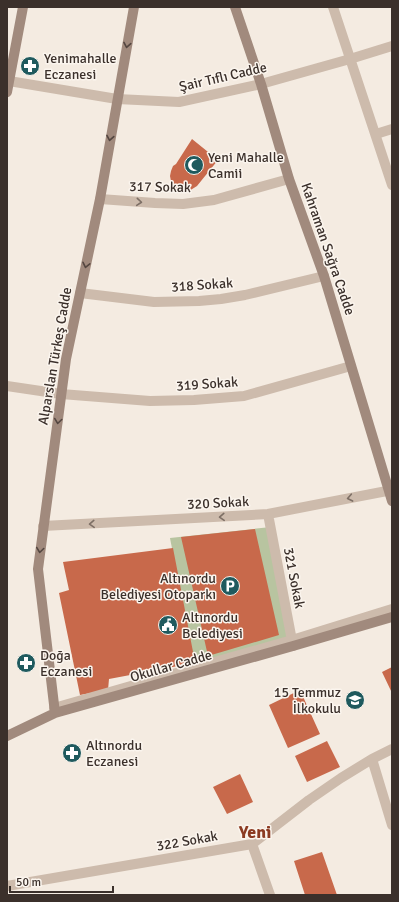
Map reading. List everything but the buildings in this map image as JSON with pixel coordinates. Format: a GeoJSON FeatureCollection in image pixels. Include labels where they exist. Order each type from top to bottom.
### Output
{"type":"FeatureCollection","features":[{"type":"Feature","properties":{"kind":"street"},"geometry":{"type":"LineString","coordinates":[[7,92],[23,7]]}},
{"type":"Feature","properties":{"kind":"street","name":"Alparslan Türkeş Cadde"},"geometry":{"type":"LineString","coordinates":[[55,710],[38,569],[66,359],[100,199],[134,7]]}},
{"type":"Feature","properties":{"kind":"street","name":"Kahraman Sağra Cadde"},"geometry":{"type":"LineString","coordinates":[[235,7],[261,84],[289,178],[324,276],[390,490],[392,501]]}},
{"type":"Feature","properties":{"kind":"street"},"geometry":{"type":"LineString","coordinates":[[334,7],[392,185]]}},
{"type":"Feature","properties":{"kind":"street","name":"Şair Tıflı Cadde"},"geometry":{"type":"LineString","coordinates":[[8,81],[117,99],[179,102],[261,84],[392,46]]}},
{"type":"Feature","properties":{"kind":"street"},"geometry":{"type":"LineString","coordinates":[[376,134],[392,129]]}},
{"type":"Feature","properties":{"kind":"street","name":"317 Sokak"},"geometry":{"type":"LineString","coordinates":[[100,199],[155,204],[183,204],[214,200],[289,178]]}},
{"type":"Feature","properties":{"kind":"street","name":"318 Sokak"},"geometry":{"type":"LineString","coordinates":[[80,293],[154,302],[199,301],[245,296],[324,276]]}},
{"type":"Feature","properties":{"kind":"street","name":"319 Sokak"},"geometry":{"type":"LineString","coordinates":[[7,386],[61,394],[150,401],[194,400],[244,396],[351,366]]}},
{"type":"Feature","properties":{"kind":"street","name":"320 Sokak"},"geometry":{"type":"LineString","coordinates":[[43,526],[268,514],[390,490]]}},
{"type":"Feature","properties":{"kind":"street","name":"321 Sokak"},"geometry":{"type":"LineString","coordinates":[[268,514],[292,643]]}},
{"type":"Feature","properties":{"kind":"street"},"geometry":{"type":"LineString","coordinates":[[292,643],[392,609]]}},
{"type":"Feature","properties":{"kind":"street"},"geometry":{"type":"LineString","coordinates":[[7,736],[55,710],[292,643],[392,617]]}},
{"type":"Feature","properties":{"kind":"street","name":"322 Sokak"},"geometry":{"type":"LineString","coordinates":[[7,886],[252,844],[309,800],[341,778],[392,749]]}},
{"type":"Feature","properties":{"kind":"street"},"geometry":{"type":"LineString","coordinates":[[372,759],[392,825]]}},
{"type":"Feature","properties":{"kind":"street"},"geometry":{"type":"LineString","coordinates":[[252,844],[270,895]]}},
{"type":"Feature","properties":{"kind":"green space","name":"Altınordu Belediyesi Otoparkı"},"geometry":{"type":"Polygon","coordinates":[[[271,527],[292,640],[196,673],[170,538],[271,527]]]}},
{"type":"Feature","properties":{"kind":"place","name":"Yenimahalle Eczanesi"},"geometry":{"type":"Point","coordinates":[30,66]}},
{"type":"Feature","properties":{"kind":"place","name":"Yeni Mahalle Camii"},"geometry":{"type":"Point","coordinates":[194,165]}},
{"type":"Feature","properties":{"kind":"place","name":"Altınordu Belediyesi Otoparkı"},"geometry":{"type":"Point","coordinates":[230,586]}},
{"type":"Feature","properties":{"kind":"place","name":"Altınordu Belediyesi"},"geometry":{"type":"Point","coordinates":[168,625]}},
{"type":"Feature","properties":{"kind":"place","name":"Doğa Eczanesi"},"geometry":{"type":"Point","coordinates":[26,663]}},
{"type":"Feature","properties":{"kind":"place","name":"15 Temmuz İlkokulu"},"geometry":{"type":"Point","coordinates":[355,700]}},
{"type":"Feature","properties":{"kind":"place","name":"Altınordu Eczanesi"},"geometry":{"type":"Point","coordinates":[72,753]}},
{"type":"Feature","properties":{"kind":"district","name":"Yeni"},"geometry":{"type":"Point","coordinates":[255,832]}}]}
